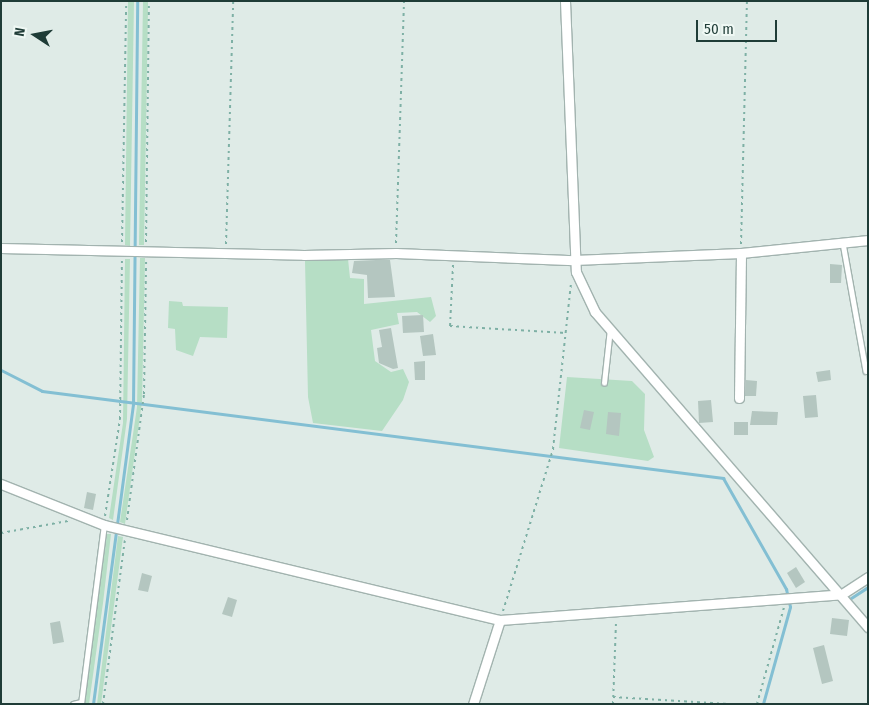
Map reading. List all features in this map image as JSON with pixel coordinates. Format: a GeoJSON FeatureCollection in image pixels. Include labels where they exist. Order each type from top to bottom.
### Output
{"type":"FeatureCollection","features":[{"type":"Feature","properties":{"kind":"street"},"geometry":{"type":"LineString","coordinates":[[565,1],[574,260],[576,272],[595,312],[842,594],[868,628]]}},
{"type":"Feature","properties":{"kind":"street"},"geometry":{"type":"LineString","coordinates":[[1,248],[226,253],[396,253],[574,260],[741,253],[868,240]]}},
{"type":"Feature","properties":{"kind":"street"},"geometry":{"type":"LineString","coordinates":[[739,398],[741,253]]}},
{"type":"Feature","properties":{"kind":"street"},"geometry":{"type":"LineString","coordinates":[[1,484],[104,526],[500,620],[842,594],[868,577]]}},
{"type":"Feature","properties":{"kind":"street"},"geometry":{"type":"LineString","coordinates":[[473,704],[500,620]]}},
{"type":"Feature","properties":{"kind":"lane"},"geometry":{"type":"LineString","coordinates":[[843,243],[866,371]]}},
{"type":"Feature","properties":{"kind":"lane"},"geometry":{"type":"LineString","coordinates":[[604,383],[610,329]]}},
{"type":"Feature","properties":{"kind":"lane"},"geometry":{"type":"LineString","coordinates":[[73,704],[81,703],[104,526]]}},
{"type":"Feature","properties":{"kind":"path"},"geometry":{"type":"LineString","coordinates":[[104,526],[120,419],[126,1]]}},
{"type":"Feature","properties":{"kind":"path"},"geometry":{"type":"LineString","coordinates":[[103,704],[144,394],[149,1]]}},
{"type":"Feature","properties":{"kind":"path"},"geometry":{"type":"LineString","coordinates":[[226,253],[233,1]]}},
{"type":"Feature","properties":{"kind":"path"},"geometry":{"type":"LineString","coordinates":[[396,253],[404,1]]}},
{"type":"Feature","properties":{"kind":"path"},"geometry":{"type":"LineString","coordinates":[[741,253],[747,1]]}},
{"type":"Feature","properties":{"kind":"path"},"geometry":{"type":"LineString","coordinates":[[453,256],[450,326],[566,333]]}},
{"type":"Feature","properties":{"kind":"path"},"geometry":{"type":"LineString","coordinates":[[500,620],[553,449],[570,286],[576,272]]}},
{"type":"Feature","properties":{"kind":"path"},"geometry":{"type":"LineString","coordinates":[[1,533],[85,518]]}},
{"type":"Feature","properties":{"kind":"path"},"geometry":{"type":"LineString","coordinates":[[758,704],[784,599]]}},
{"type":"Feature","properties":{"kind":"path"},"geometry":{"type":"LineString","coordinates":[[613,704],[616,612]]}},
{"type":"Feature","properties":{"kind":"path"},"geometry":{"type":"LineString","coordinates":[[613,697],[729,704]]}},
{"type":"Feature","properties":{"kind":"green space"},"geometry":{"type":"Polygon","coordinates":[[[128,1],[134,1],[130,246],[125,245],[128,1]]]}},
{"type":"Feature","properties":{"kind":"green space"},"geometry":{"type":"Polygon","coordinates":[[[143,1],[148,1],[148,8],[144,245],[139,245],[143,1]]]}},
{"type":"Feature","properties":{"kind":"green space"},"geometry":{"type":"Polygon","coordinates":[[[140,258],[145,258],[142,402],[125,524],[120,522],[137,407],[140,258]]]}},
{"type":"Feature","properties":{"kind":"green space"},"geometry":{"type":"Polygon","coordinates":[[[125,259],[130,259],[127,419],[113,520],[109,518],[123,423],[125,259]]]}},
{"type":"Feature","properties":{"kind":"green space"},"geometry":{"type":"Polygon","coordinates":[[[348,259],[350,278],[364,279],[364,304],[431,297],[436,316],[430,322],[417,312],[397,313],[399,324],[371,330],[375,361],[391,372],[403,369],[409,382],[403,400],[382,431],[313,423],[308,397],[305,261],[348,259]]]}},
{"type":"Feature","properties":{"kind":"green space"},"geometry":{"type":"Polygon","coordinates":[[[169,301],[182,302],[183,306],[228,307],[227,338],[200,337],[193,356],[176,350],[175,329],[168,328],[169,301]]]}},
{"type":"Feature","properties":{"kind":"green space"},"geometry":{"type":"Polygon","coordinates":[[[567,377],[632,381],[645,394],[644,430],[654,457],[648,461],[559,448],[567,377]]]}},
{"type":"Feature","properties":{"kind":"green space"},"geometry":{"type":"Polygon","coordinates":[[[107,534],[111,534],[103,603],[89,704],[84,704],[107,534]]]}},
{"type":"Feature","properties":{"kind":"green space"},"geometry":{"type":"Polygon","coordinates":[[[118,536],[123,537],[101,704],[97,704],[118,536]]]}},
{"type":"Feature","properties":{"kind":"building"},"geometry":{"type":"Polygon","coordinates":[[[390,260],[395,297],[368,298],[367,275],[352,273],[354,261],[390,260]]]}},
{"type":"Feature","properties":{"kind":"building"},"geometry":{"type":"Polygon","coordinates":[[[830,264],[842,265],[841,283],[830,283],[830,264]]]}},
{"type":"Feature","properties":{"kind":"building"},"geometry":{"type":"Polygon","coordinates":[[[423,315],[424,332],[403,333],[402,316],[423,315]]]}},
{"type":"Feature","properties":{"kind":"building"},"geometry":{"type":"Polygon","coordinates":[[[391,328],[398,368],[393,369],[379,363],[377,348],[382,347],[379,330],[391,328]]]}},
{"type":"Feature","properties":{"kind":"building"},"geometry":{"type":"Polygon","coordinates":[[[433,334],[436,355],[423,356],[420,336],[433,334]]]}},
{"type":"Feature","properties":{"kind":"building"},"geometry":{"type":"Polygon","coordinates":[[[425,361],[425,380],[415,380],[414,362],[425,361]]]}},
{"type":"Feature","properties":{"kind":"building"},"geometry":{"type":"Polygon","coordinates":[[[830,370],[831,380],[818,382],[816,372],[830,370]]]}},
{"type":"Feature","properties":{"kind":"building"},"geometry":{"type":"Polygon","coordinates":[[[746,380],[757,381],[756,396],[745,396],[746,380]]]}},
{"type":"Feature","properties":{"kind":"building"},"geometry":{"type":"Polygon","coordinates":[[[816,395],[818,417],[805,418],[803,396],[816,395]]]}},
{"type":"Feature","properties":{"kind":"building"},"geometry":{"type":"Polygon","coordinates":[[[711,400],[713,422],[699,423],[698,401],[711,400]]]}},
{"type":"Feature","properties":{"kind":"building"},"geometry":{"type":"Polygon","coordinates":[[[584,410],[594,412],[590,430],[580,428],[584,410]]]}},
{"type":"Feature","properties":{"kind":"building"},"geometry":{"type":"Polygon","coordinates":[[[752,411],[778,412],[777,425],[750,425],[752,411]]]}},
{"type":"Feature","properties":{"kind":"building"},"geometry":{"type":"Polygon","coordinates":[[[608,412],[621,413],[619,436],[606,434],[608,412]]]}},
{"type":"Feature","properties":{"kind":"building"},"geometry":{"type":"Polygon","coordinates":[[[734,422],[748,422],[748,435],[734,435],[734,422]]]}},
{"type":"Feature","properties":{"kind":"building"},"geometry":{"type":"Polygon","coordinates":[[[87,492],[96,494],[93,510],[84,508],[87,492]]]}},
{"type":"Feature","properties":{"kind":"building"},"geometry":{"type":"Polygon","coordinates":[[[796,567],[805,582],[796,588],[787,573],[796,567]]]}},
{"type":"Feature","properties":{"kind":"building"},"geometry":{"type":"Polygon","coordinates":[[[142,573],[152,576],[148,592],[138,590],[142,573]]]}},
{"type":"Feature","properties":{"kind":"building"},"geometry":{"type":"Polygon","coordinates":[[[228,597],[237,600],[232,617],[222,614],[228,597]]]}},
{"type":"Feature","properties":{"kind":"building"},"geometry":{"type":"Polygon","coordinates":[[[832,618],[849,620],[847,636],[830,634],[832,618]]]}},
{"type":"Feature","properties":{"kind":"building"},"geometry":{"type":"Polygon","coordinates":[[[60,621],[64,642],[53,644],[50,623],[60,621]]]}},
{"type":"Feature","properties":{"kind":"building"},"geometry":{"type":"Polygon","coordinates":[[[824,645],[833,681],[822,684],[813,648],[824,645]]]}},
{"type":"Feature","properties":{"kind":"waterway"},"geometry":{"type":"LineString","coordinates":[[93,704],[133,404],[137,1]]}},
{"type":"Feature","properties":{"kind":"waterway"},"geometry":{"type":"LineString","coordinates":[[1,370],[42,391],[723,478],[786,589],[790,607],[763,704]]}},
{"type":"Feature","properties":{"kind":"waterway"},"geometry":{"type":"LineString","coordinates":[[851,598],[868,587]]}}]}
